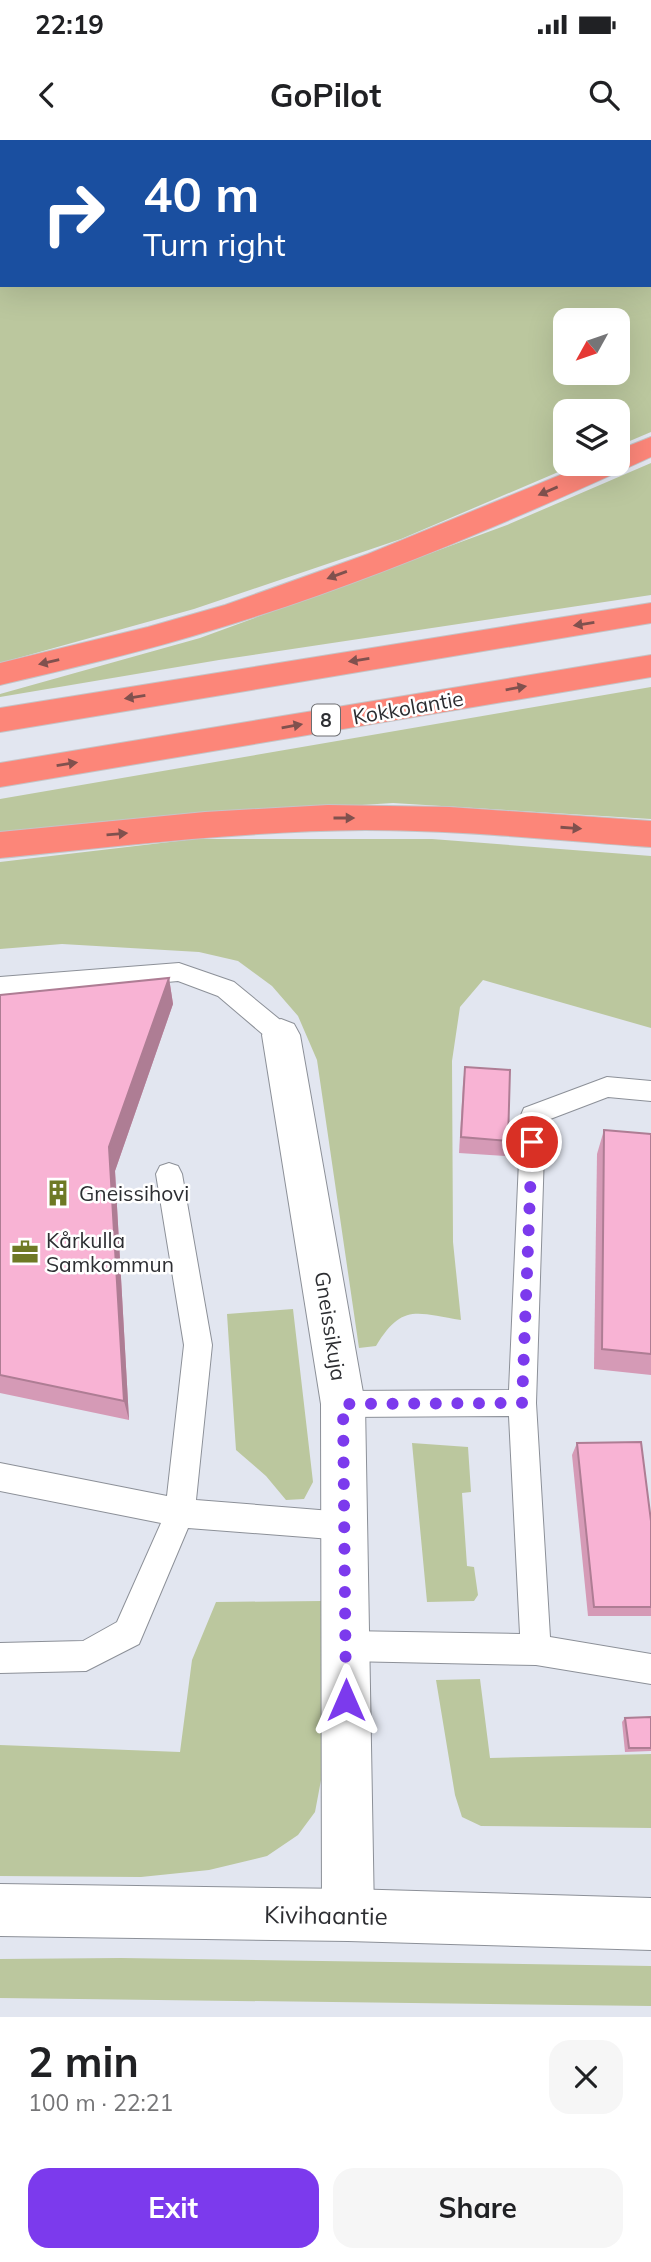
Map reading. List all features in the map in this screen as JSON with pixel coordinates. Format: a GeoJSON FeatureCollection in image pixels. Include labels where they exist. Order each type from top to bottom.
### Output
{"type":"FeatureCollection","features":[{"type":"Feature","properties":{"kind":"highway"},"geometry":{"type":"LineString","coordinates":[[630,456],[651,446]]}},
{"type":"Feature","properties":{"kind":"highway"},"geometry":{"type":"LineString","coordinates":[[0,674],[144,640],[236,612],[437,538],[583,476]]}},
{"type":"Feature","properties":{"kind":"highway"},"geometry":{"type":"LineString","coordinates":[[0,720],[651,612]]}},
{"type":"Feature","properties":{"kind":"highway","name":"Kokkolantie"},"geometry":{"type":"LineString","coordinates":[[0,775],[651,666]]}},
{"type":"Feature","properties":{"kind":"highway"},"geometry":{"type":"LineString","coordinates":[[0,845],[241,822],[330,818],[435,818],[651,834]]}},
{"type":"Feature","properties":{"kind":"street","name":"Gneissikuja"},"geometry":{"type":"LineString","coordinates":[[281,1035],[343,1404],[348,1915]]}},
{"type":"Feature","properties":{"kind":"street","name":"Kivihaantie"},"geometry":{"type":"LineString","coordinates":[[0,1910],[348,1915],[651,1924]]}},
{"type":"Feature","properties":{"kind":"lane"},"geometry":{"type":"LineString","coordinates":[[0,987],[179,972],[226,989],[281,1035]]}},
{"type":"Feature","properties":{"kind":"lane"},"geometry":{"type":"LineString","coordinates":[[536,1650],[522,1403],[533,1115],[607,1087],[651,1091]]}},
{"type":"Feature","properties":{"kind":"lane"},"geometry":{"type":"LineString","coordinates":[[0,1658],[86,1656],[128,1633],[180,1513],[198,1345],[169,1174]]}},
{"type":"Feature","properties":{"kind":"lane"},"geometry":{"type":"LineString","coordinates":[[343,1404],[522,1403]]}},
{"type":"Feature","properties":{"kind":"lane"},"geometry":{"type":"LineString","coordinates":[[0,1477],[180,1513],[344,1526]]}},
{"type":"Feature","properties":{"kind":"lane"},"geometry":{"type":"LineString","coordinates":[[346,1646],[536,1650],[651,1669]]}},
{"type":"Feature","properties":{"kind":"green space"},"geometry":{"type":"Polygon","coordinates":[[[0,287],[651,287],[651,432],[630,441],[630,399],[553,399],[553,474],[401,539],[194,609],[0,663],[0,287]]]}},
{"type":"Feature","properties":{"kind":"green space"},"geometry":{"type":"Polygon","coordinates":[[[651,463],[651,595],[219,660],[0,697],[0,694],[200,638],[507,525],[621,476],[630,476],[630,472],[651,463]]]}},
{"type":"Feature","properties":{"kind":"green space"},"geometry":{"type":"Polygon","coordinates":[[[651,687],[651,819],[393,803],[250,812],[0,835],[0,799],[651,687]]]}},
{"type":"Feature","properties":{"kind":"green space"},"geometry":{"type":"Polygon","coordinates":[[[195,839],[432,839],[651,856],[651,1028],[483,980],[460,1007],[452,1061],[453,1242],[461,1320],[411,1314],[394,1323],[376,1346],[359,1348],[317,1060],[298,1016],[272,986],[238,961],[199,952],[62,944],[0,949],[0,862],[195,839]]]}},
{"type":"Feature","properties":{"kind":"green space"},"geometry":{"type":"Polygon","coordinates":[[[293,1309],[313,1482],[304,1499],[286,1500],[266,1476],[236,1450],[227,1314],[293,1309]]]}},
{"type":"Feature","properties":{"kind":"green space"},"geometry":{"type":"Polygon","coordinates":[[[412,1443],[468,1447],[471,1492],[462,1493],[467,1566],[474,1567],[478,1595],[474,1601],[427,1602],[412,1443]]]}},
{"type":"Feature","properties":{"kind":"green space"},"geometry":{"type":"Polygon","coordinates":[[[322,1601],[328,1743],[315,1812],[298,1835],[267,1856],[209,1870],[141,1877],[0,1876],[0,1745],[180,1752],[192,1660],[216,1602],[322,1601]]]}},
{"type":"Feature","properties":{"kind":"green space"},"geometry":{"type":"Polygon","coordinates":[[[480,1679],[490,1758],[651,1754],[651,1828],[481,1826],[462,1817],[455,1795],[436,1680],[480,1679]]]}},
{"type":"Feature","properties":{"kind":"green space"},"geometry":{"type":"Polygon","coordinates":[[[121,1958],[651,1966],[651,2006],[0,1998],[0,1959],[121,1958]]]}},
{"type":"Feature","properties":{"kind":"building","name":"Gneissihovi"},"geometry":{"type":"Polygon","coordinates":[[[169,978],[109,1147],[124,1401],[0,1375],[0,995],[169,978]]]}},
{"type":"Feature","properties":{"kind":"building"},"geometry":{"type":"Polygon","coordinates":[[[465,1067],[510,1070],[508,1141],[461,1137],[465,1067]]]}},
{"type":"Feature","properties":{"kind":"building"},"geometry":{"type":"Polygon","coordinates":[[[604,1130],[651,1134],[651,1354],[602,1349],[604,1130]]]}},
{"type":"Feature","properties":{"kind":"building"},"geometry":{"type":"Polygon","coordinates":[[[641,1442],[651,1521],[651,1607],[594,1607],[577,1443],[641,1442]]]}},
{"type":"Feature","properties":{"kind":"building"},"geometry":{"type":"Polygon","coordinates":[[[651,1717],[651,1748],[629,1748],[625,1718],[651,1717]]]}},
{"type":"Feature","properties":{"kind":"place","name":"Gneissihovi"},"geometry":{"type":"Point","coordinates":[58,1193]}},
{"type":"Feature","properties":{"kind":"place","name":"Kårkulla Samkommun"},"geometry":{"type":"Point","coordinates":[25,1252]}},
{"type":"Feature","properties":{"kind":"route"},"geometry":{"type":"LineString","coordinates":[[346,1700],[343,1404],[522,1403],[532,1142]]}}]}
